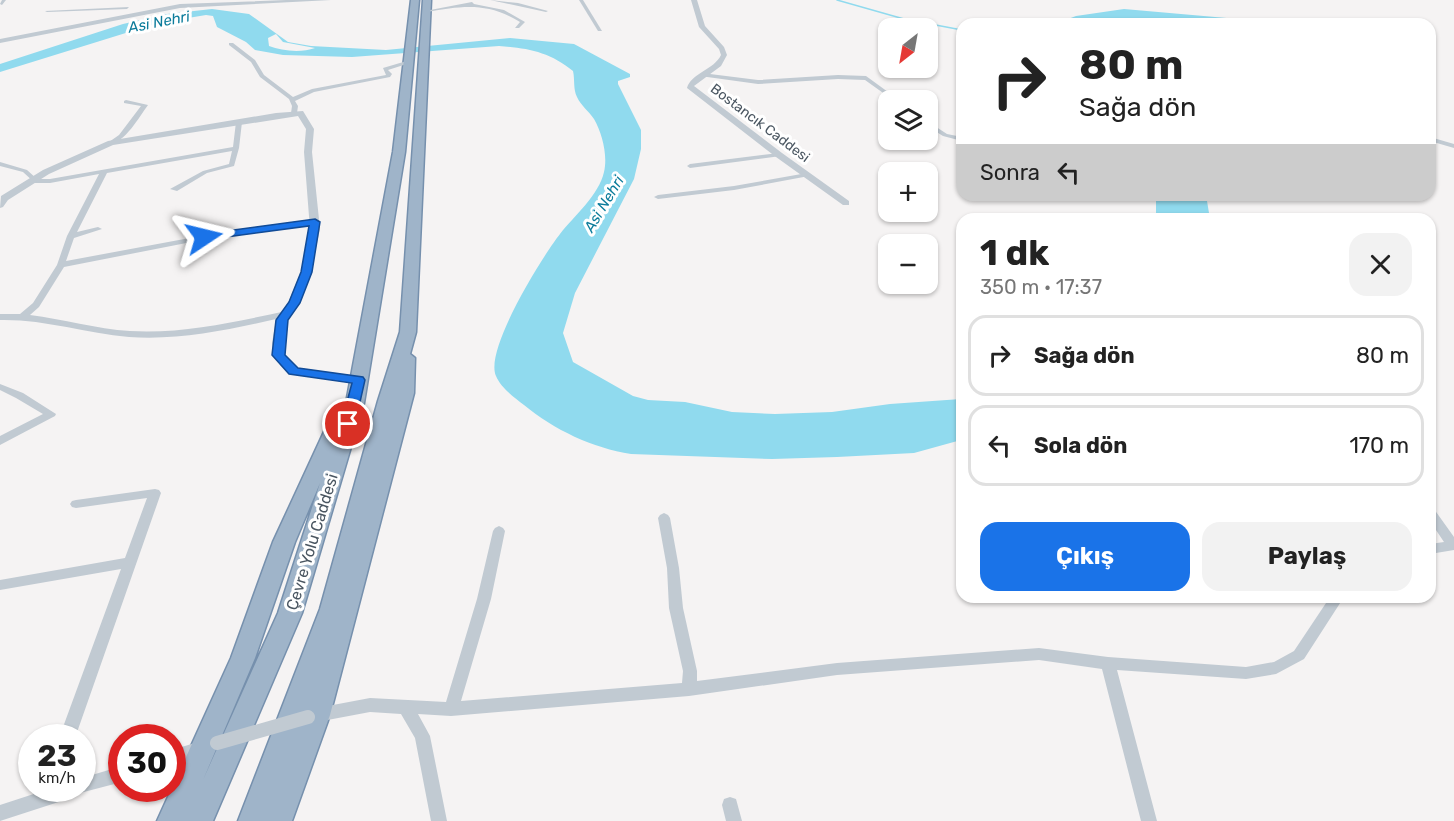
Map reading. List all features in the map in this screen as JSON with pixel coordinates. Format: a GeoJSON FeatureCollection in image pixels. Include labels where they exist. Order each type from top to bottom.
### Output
{"type":"FeatureCollection","features":[{"type":"Feature","properties":{"kind":"highway","name":"Çevre Yolu Caddesi"},"geometry":{"type":"LineString","coordinates":[[252,821],[332,609],[387,401],[408,332],[414,58],[412,31],[415,0]]}},
{"type":"Feature","properties":{"kind":"highway","name":"Çevre Yolu Caddesi"},"geometry":{"type":"LineString","coordinates":[[199,821],[290,613],[355,403],[414,58],[424,30],[427,0]]}},
{"type":"Feature","properties":{"kind":"highway"},"geometry":{"type":"LineString","coordinates":[[278,821],[313,716],[386,472],[405,393],[408,332]]}},
{"type":"Feature","properties":{"kind":"highway"},"geometry":{"type":"LineString","coordinates":[[171,821],[210,746],[284,542],[333,429],[359,380]]}},
{"type":"Feature","properties":{"kind":"street"},"geometry":{"type":"LineString","coordinates":[[123,16],[128,12],[128,0]]}},
{"type":"Feature","properties":{"kind":"street"},"geometry":{"type":"LineString","coordinates":[[0,41],[180,6],[328,0]]}},
{"type":"Feature","properties":{"kind":"street"},"geometry":{"type":"LineString","coordinates":[[466,5],[481,0]]}},
{"type":"Feature","properties":{"kind":"street"},"geometry":{"type":"LineString","coordinates":[[492,0],[546,11]]}},
{"type":"Feature","properties":{"kind":"street"},"geometry":{"type":"LineString","coordinates":[[550,0],[559,0]]}},
{"type":"Feature","properties":{"kind":"street"},"geometry":{"type":"LineString","coordinates":[[581,0],[600,30]]}},
{"type":"Feature","properties":{"kind":"street","name":"Bostancık Caddesi"},"geometry":{"type":"LineString","coordinates":[[694,0],[702,27],[723,51],[721,62],[690,86],[778,155],[846,203]]}},
{"type":"Feature","properties":{"kind":"street"},"geometry":{"type":"LineString","coordinates":[[427,11],[478,5],[503,11],[523,22],[517,27]]}},
{"type":"Feature","properties":{"kind":"street"},"geometry":{"type":"LineString","coordinates":[[47,11],[127,8]]}},
{"type":"Feature","properties":{"kind":"street"},"geometry":{"type":"LineString","coordinates":[[231,44],[253,61],[262,76],[292,100],[295,106],[294,113]]}},
{"type":"Feature","properties":{"kind":"street"},"geometry":{"type":"LineString","coordinates":[[292,100],[312,91],[388,76],[385,69],[414,58]]}},
{"type":"Feature","properties":{"kind":"street"},"geometry":{"type":"LineString","coordinates":[[702,75],[758,82],[861,77],[872,80],[884,90]]}},
{"type":"Feature","properties":{"kind":"street"},"geometry":{"type":"LineString","coordinates":[[1,200],[54,168],[111,143],[121,136],[145,105],[126,102]]}},
{"type":"Feature","properties":{"kind":"street"},"geometry":{"type":"LineString","coordinates":[[111,143],[300,113],[310,129],[308,152],[315,222],[306,272],[294,303],[282,320],[278,343],[279,355],[286,366],[294,371],[359,380]]}},
{"type":"Feature","properties":{"kind":"street"},"geometry":{"type":"LineString","coordinates":[[174,189],[205,172],[228,168],[232,165],[239,122]]}},
{"type":"Feature","properties":{"kind":"street"},"geometry":{"type":"LineString","coordinates":[[938,130],[956,138]]}},
{"type":"Feature","properties":{"kind":"street"},"geometry":{"type":"LineString","coordinates":[[1436,141],[1454,146]]}},
{"type":"Feature","properties":{"kind":"street"},"geometry":{"type":"LineString","coordinates":[[0,164],[26,171],[35,181],[50,181],[236,148]]}},
{"type":"Feature","properties":{"kind":"street"},"geometry":{"type":"LineString","coordinates":[[690,166],[778,155]]}},
{"type":"Feature","properties":{"kind":"street"},"geometry":{"type":"LineString","coordinates":[[23,316],[36,305],[61,265],[71,236],[105,170]]}},
{"type":"Feature","properties":{"kind":"street"},"geometry":{"type":"LineString","coordinates":[[658,197],[734,188],[807,175]]}},
{"type":"Feature","properties":{"kind":"street"},"geometry":{"type":"LineString","coordinates":[[61,265],[222,234],[315,222]]}},
{"type":"Feature","properties":{"kind":"street"},"geometry":{"type":"LineString","coordinates":[[71,236],[98,229]]}},
{"type":"Feature","properties":{"kind":"street"},"geometry":{"type":"LineString","coordinates":[[0,317],[23,316],[52,320],[108,332],[169,334],[286,314]]}},
{"type":"Feature","properties":{"kind":"street"},"geometry":{"type":"LineString","coordinates":[[0,387],[15,391],[30,404],[51,414],[0,441]]}},
{"type":"Feature","properties":{"kind":"street"},"geometry":{"type":"LineString","coordinates":[[72,724],[155,493],[76,504]]}},
{"type":"Feature","properties":{"kind":"street"},"geometry":{"type":"LineString","coordinates":[[664,518],[673,568],[676,608],[690,670],[689,689]]}},
{"type":"Feature","properties":{"kind":"street"},"geometry":{"type":"LineString","coordinates":[[1436,521],[1453,545],[1436,548]]}},
{"type":"Feature","properties":{"kind":"street"},"geometry":{"type":"LineString","coordinates":[[451,709],[484,599],[499,531]]}},
{"type":"Feature","properties":{"kind":"street"},"geometry":{"type":"LineString","coordinates":[[0,585],[130,562]]}},
{"type":"Feature","properties":{"kind":"street"},"geometry":{"type":"LineString","coordinates":[[186,754],[313,716],[370,705],[451,709],[689,689],[837,669],[1039,654],[1108,663],[1246,673],[1276,668],[1299,655],[1333,603]]}},
{"type":"Feature","properties":{"kind":"street"},"geometry":{"type":"LineString","coordinates":[[1108,663],[1149,821]]}},
{"type":"Feature","properties":{"kind":"street"},"geometry":{"type":"LineString","coordinates":[[405,707],[422,735],[439,821]]}},
{"type":"Feature","properties":{"kind":"street"},"geometry":{"type":"LineString","coordinates":[[0,813],[29,802]]}},
{"type":"Feature","properties":{"kind":"water","name":"Asi Nehri"},"geometry":{"type":"Polygon","coordinates":[[[212,9],[249,14],[288,42],[311,46],[386,50],[510,38],[574,44],[630,74],[630,77],[618,81],[618,84],[641,130],[641,149],[634,179],[575,293],[563,333],[573,362],[633,396],[648,400],[685,402],[732,412],[775,414],[832,412],[890,404],[956,399],[956,441],[914,453],[772,459],[631,454],[602,447],[561,430],[536,414],[505,389],[496,376],[495,363],[498,346],[506,326],[529,282],[560,234],[592,197],[604,172],[605,151],[602,137],[594,119],[577,97],[573,71],[547,55],[520,48],[499,46],[352,57],[283,55],[255,50],[246,42],[217,27],[213,16],[206,15],[158,23],[0,72],[0,64],[123,24],[167,14],[212,9]],[[276,34],[268,38],[269,46],[280,49],[298,51],[315,48],[283,42],[276,34]]]}},
{"type":"Feature","properties":{"kind":"water"},"geometry":{"type":"Polygon","coordinates":[[[1124,9],[1226,18],[1071,18],[1124,9]]]}},
{"type":"Feature","properties":{"kind":"water"},"geometry":{"type":"Polygon","coordinates":[[[1156,201],[1207,201],[1209,213],[1156,213],[1156,201]]]}},
{"type":"Feature","properties":{"kind":"waterway"},"geometry":{"type":"LineString","coordinates":[[837,0],[904,19],[956,29]]}},
{"type":"Feature","properties":{"kind":"route"},"geometry":{"type":"LineString","coordinates":[[204,237],[315,222],[306,272],[294,303],[282,320],[278,343],[279,355],[286,366],[294,371],[359,380],[348,424]]}}]}
